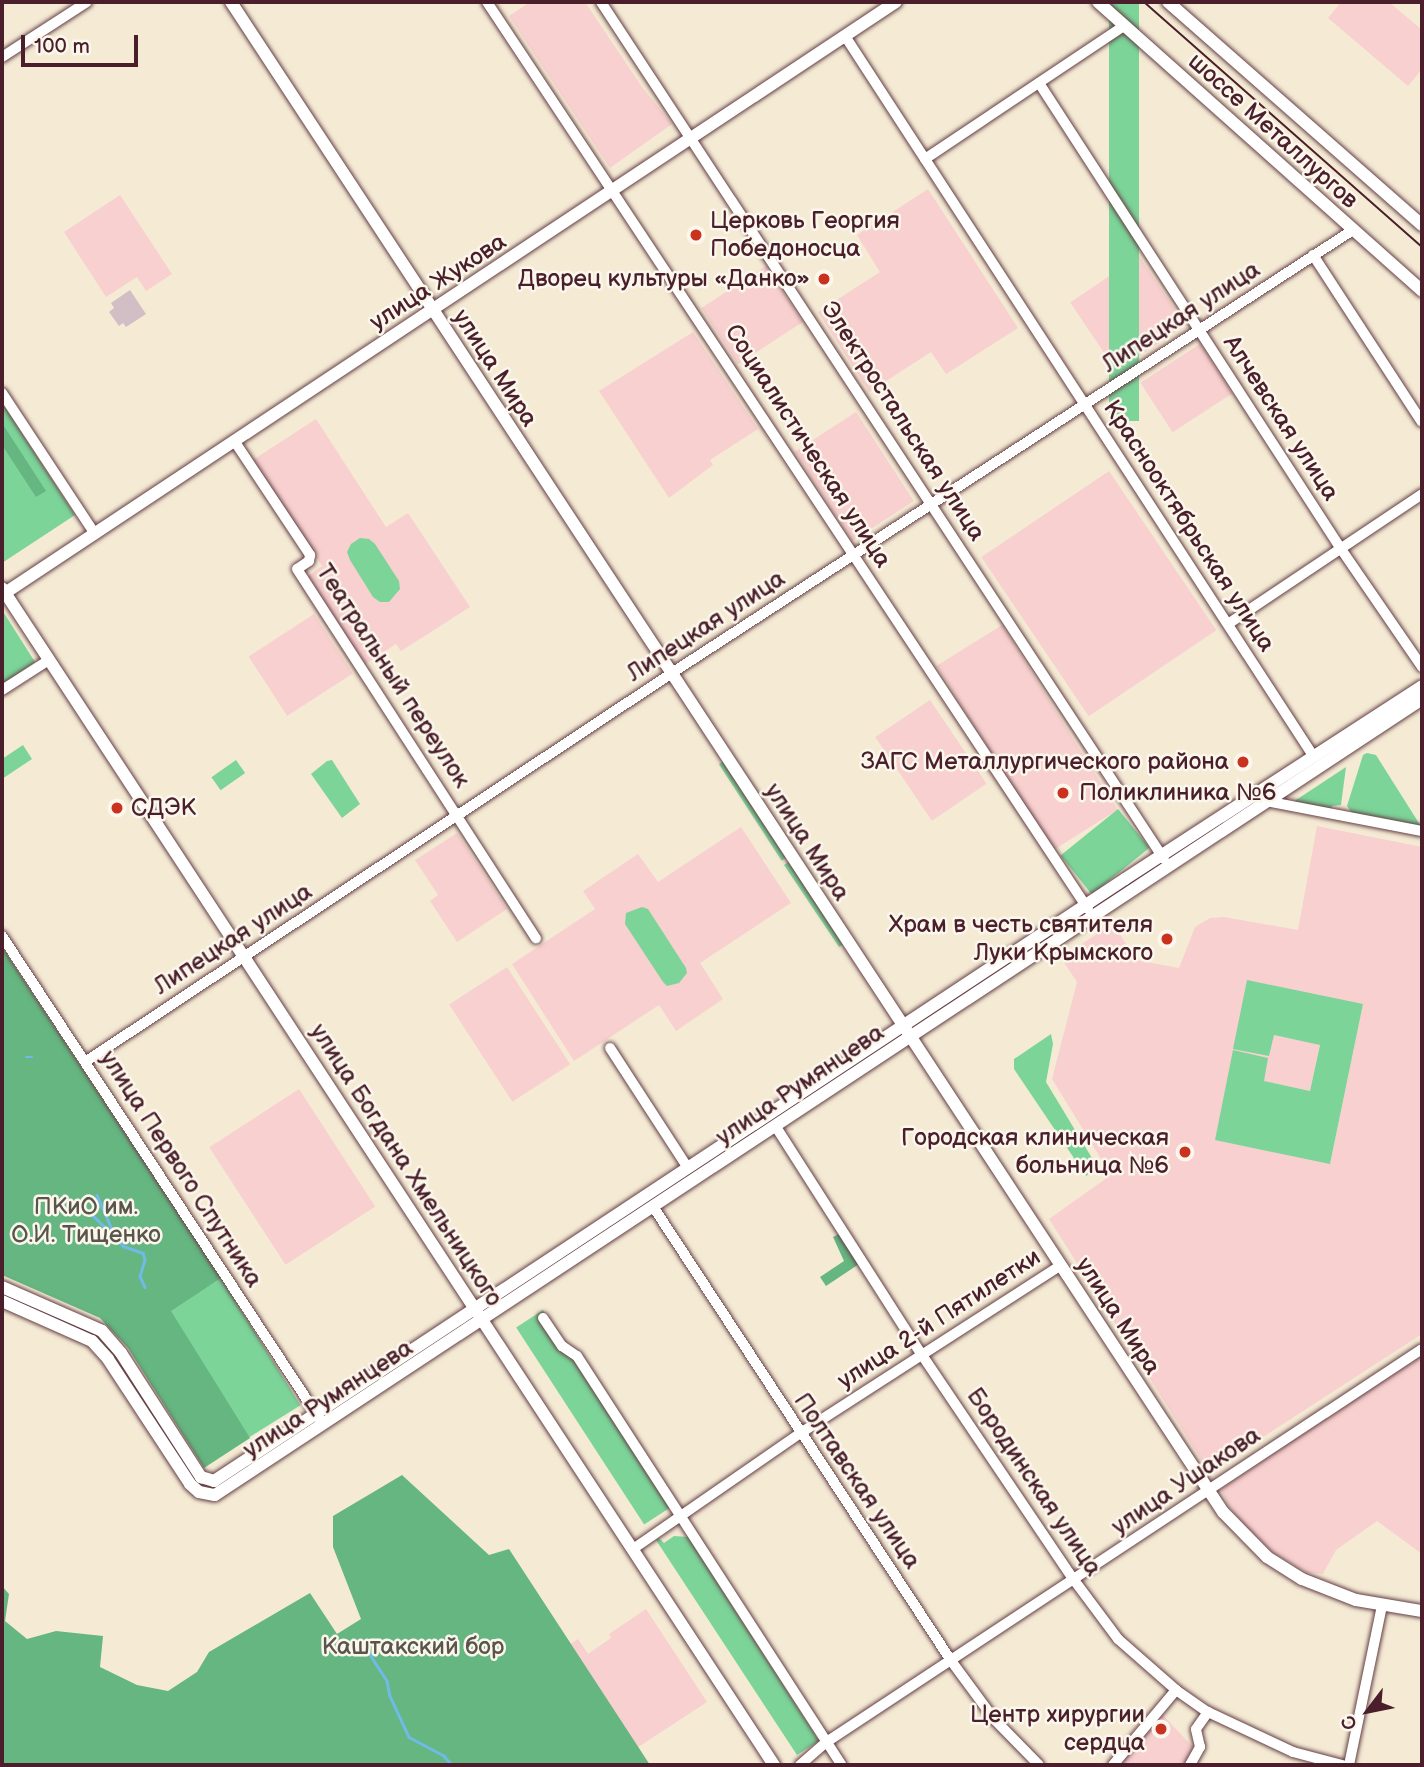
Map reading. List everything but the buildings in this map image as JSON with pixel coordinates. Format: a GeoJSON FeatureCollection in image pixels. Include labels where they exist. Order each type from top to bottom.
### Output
{"type":"FeatureCollection","features":[{"type":"Feature","properties":{"kind":"main road","name":"улица Мира"},"geometry":{"type":"LineString","coordinates":[[232,2],[1209,1492],[1239,1531],[1277,1564],[1315,1586],[1382,1606],[1422,1611]]}},
{"type":"Feature","properties":{"kind":"main road","name":"улица Жукова"},"geometry":{"type":"LineString","coordinates":[[3,592],[236,442],[896,2]]}},
{"type":"Feature","properties":{"kind":"main road","name":"шоссе Металлургов"},"geometry":{"type":"LineString","coordinates":[[1098,2],[1422,290]]}},
{"type":"Feature","properties":{"kind":"main road","name":"шоссе Металлургов"},"geometry":{"type":"LineString","coordinates":[[1168,2],[1422,225]]}},
{"type":"Feature","properties":{"kind":"main road","name":"улица Богдана Хмельницкого"},"geometry":{"type":"LineString","coordinates":[[3,592],[775,1765]]}},
{"type":"Feature","properties":{"kind":"main road","name":"улица Румянцева"},"geometry":{"type":"LineString","coordinates":[[1165,860],[1266,801],[1422,686]]}},
{"type":"Feature","properties":{"kind":"main road","name":"улица Румянцева"},"geometry":{"type":"LineString","coordinates":[[906,1031],[776,1127],[228,1490],[210,1497],[199,1492],[210,1481],[317,1414],[688,1168],[906,1031],[1165,860],[1314,757],[1422,699]]}},
{"type":"Feature","properties":{"kind":"main road"},"geometry":{"type":"LineString","coordinates":[[2,1287],[102,1331],[121,1353],[201,1477],[210,1481]]}},
{"type":"Feature","properties":{"kind":"main road"},"geometry":{"type":"LineString","coordinates":[[2,1301],[92,1341],[108,1359],[199,1492]]}},
{"type":"Feature","properties":{"kind":"street"},"geometry":{"type":"LineString","coordinates":[[2,57],[87,2]]}},
{"type":"Feature","properties":{"kind":"street","name":"Социалистическая улица"},"geometry":{"type":"LineString","coordinates":[[487,2],[615,190],[1089,910]]}},
{"type":"Feature","properties":{"kind":"street","name":"Электростальская улица"},"geometry":{"type":"LineString","coordinates":[[601,2],[1165,860]]}},
{"type":"Feature","properties":{"kind":"street"},"geometry":{"type":"LineString","coordinates":[[925,159],[1124,26]]}},
{"type":"Feature","properties":{"kind":"street","name":"Краснооктябрьская улица"},"geometry":{"type":"LineString","coordinates":[[845,36],[1314,757]]}},
{"type":"Feature","properties":{"kind":"street","name":"Алчевская улица"},"geometry":{"type":"LineString","coordinates":[[1039,83],[1340,549],[1422,667]]}},
{"type":"Feature","properties":{"kind":"street","name":"Липецкая улица"},"geometry":{"type":"LineString","coordinates":[[85,1062],[671,674],[1353,230]]}},
{"type":"Feature","properties":{"kind":"street"},"geometry":{"type":"LineString","coordinates":[[1313,255],[1422,422]]}},
{"type":"Feature","properties":{"kind":"street"},"geometry":{"type":"LineString","coordinates":[[2,393],[95,534]]}},
{"type":"Feature","properties":{"kind":"street","name":"Театральный переулок"},"geometry":{"type":"LineString","coordinates":[[236,442],[310,555],[309,561],[298,569],[536,939]]}},
{"type":"Feature","properties":{"kind":"street"},"geometry":{"type":"LineString","coordinates":[[1228,624],[1422,494]]}},
{"type":"Feature","properties":{"kind":"street"},"geometry":{"type":"LineString","coordinates":[[2,690],[49,660]]}},
{"type":"Feature","properties":{"kind":"street"},"geometry":{"type":"LineString","coordinates":[[1266,801],[1422,831]]}},
{"type":"Feature","properties":{"kind":"street","name":"улица Первого Спутника"},"geometry":{"type":"LineString","coordinates":[[2,936],[324,1426]]}},
{"type":"Feature","properties":{"kind":"street"},"geometry":{"type":"LineString","coordinates":[[610,1048],[688,1168]]}},
{"type":"Feature","properties":{"kind":"street","name":"Бородинская улица"},"geometry":{"type":"LineString","coordinates":[[776,1127],[922,1355],[1074,1580],[1118,1639],[1176,1690],[1208,1712],[1293,1752],[1342,1765]]}},
{"type":"Feature","properties":{"kind":"street","name":"Полтавская улица"},"geometry":{"type":"LineString","coordinates":[[654,1208],[799,1434],[952,1662],[994,1719],[1040,1765]]}},
{"type":"Feature","properties":{"kind":"street","name":"улица 2-й Пятилетки"},"geometry":{"type":"LineString","coordinates":[[633,1549],[799,1434],[1060,1266]]}},
{"type":"Feature","properties":{"kind":"street"},"geometry":{"type":"LineString","coordinates":[[543,1318],[562,1346],[578,1356],[825,1743],[842,1765]]}},
{"type":"Feature","properties":{"kind":"street","name":"улица Ушакова"},"geometry":{"type":"LineString","coordinates":[[800,1765],[825,1743],[952,1662],[1422,1349]]}},
{"type":"Feature","properties":{"kind":"street"},"geometry":{"type":"LineString","coordinates":[[1349,1765],[1382,1606]]}},
{"type":"Feature","properties":{"kind":"street"},"geometry":{"type":"LineString","coordinates":[[1113,1765],[1176,1690]]}},
{"type":"Feature","properties":{"kind":"street"},"geometry":{"type":"LineString","coordinates":[[1190,1765],[1200,1747],[1196,1729],[1208,1712]]}},
{"type":"Feature","properties":{"kind":"shaded area"},"geometry":{"type":"Polygon","coordinates":[[[530,2],[585,2],[642,87],[672,124],[610,168],[509,16],[530,2]]]}},
{"type":"Feature","properties":{"kind":"shaded area"},"geometry":{"type":"Polygon","coordinates":[[[1341,2],[1389,2],[1422,30],[1422,69],[1408,86],[1328,18],[1341,2]]]}},
{"type":"Feature","properties":{"kind":"shaded area"},"geometry":{"type":"Polygon","coordinates":[[[928,189],[1018,328],[946,374],[931,352],[869,392],[818,312],[880,272],[857,235],[928,189]]]}},
{"type":"Feature","properties":{"kind":"shaded area"},"geometry":{"type":"Polygon","coordinates":[[[120,195],[172,274],[146,291],[137,277],[106,297],[64,232],[120,195]]]}},
{"type":"Feature","properties":{"kind":"shaded area"},"geometry":{"type":"Polygon","coordinates":[[[1139,256],[1185,325],[1117,371],[1070,302],[1139,256]]]}},
{"type":"Feature","properties":{"kind":"shaded area"},"geometry":{"type":"Polygon","coordinates":[[[766,266],[802,322],[738,364],[701,308],[766,266]]]}},
{"type":"Feature","properties":{"kind":"shaded area"},"geometry":{"type":"Polygon","coordinates":[[[130,290],[146,314],[126,327],[123,323],[119,326],[109,312],[114,308],[111,303],[130,290]]]}},
{"type":"Feature","properties":{"kind":"shaded area"},"geometry":{"type":"Polygon","coordinates":[[[693,332],[758,429],[710,460],[713,465],[669,498],[599,391],[693,332]]]}},
{"type":"Feature","properties":{"kind":"shaded area"},"geometry":{"type":"Polygon","coordinates":[[[1200,344],[1232,393],[1173,432],[1140,383],[1200,344]]]}},
{"type":"Feature","properties":{"kind":"shaded area"},"geometry":{"type":"Polygon","coordinates":[[[856,412],[914,501],[853,541],[795,452],[856,412]]]}},
{"type":"Feature","properties":{"kind":"shaded area"},"geometry":{"type":"Polygon","coordinates":[[[316,419],[386,527],[408,513],[470,607],[401,651],[396,644],[364,665],[307,577],[322,566],[253,460],[316,419]]]}},
{"type":"Feature","properties":{"kind":"shaded area"},"geometry":{"type":"Polygon","coordinates":[[[1109,471],[1216,630],[1089,716],[981,557],[1109,471]]]}},
{"type":"Feature","properties":{"kind":"shaded area"},"geometry":{"type":"Polygon","coordinates":[[[314,614],[353,674],[287,716],[249,656],[314,614]]]}},
{"type":"Feature","properties":{"kind":"shaded area"},"geometry":{"type":"Polygon","coordinates":[[[1002,625],[1118,810],[1052,851],[937,666],[1002,625]]]}},
{"type":"Feature","properties":{"kind":"shaded area"},"geometry":{"type":"Polygon","coordinates":[[[930,700],[986,784],[932,821],[875,737],[930,700]]]}},
{"type":"Feature","properties":{"kind":"shaded area","name":"Городская клиническая больница №6"},"geometry":{"type":"Polygon","coordinates":[[[1317,826],[1422,847],[1422,1334],[1209,1472],[1049,1219],[1111,1175],[1052,1079],[1077,982],[1061,958],[1113,923],[1136,960],[1179,968],[1195,927],[1210,918],[1224,917],[1298,930],[1317,826]],[[1363,1004],[1273,1035],[1320,1044],[1310,1091],[1263,1081],[1330,1164],[1363,1004]]]}},
{"type":"Feature","properties":{"kind":"shaded area"},"geometry":{"type":"Polygon","coordinates":[[[741,827],[791,903],[700,963],[723,999],[676,1031],[659,1005],[574,1061],[512,964],[595,909],[583,891],[638,854],[658,882],[741,827]]]}},
{"type":"Feature","properties":{"kind":"shaded area"},"geometry":{"type":"Polygon","coordinates":[[[457,833],[507,909],[457,942],[430,901],[438,895],[415,860],[457,833]]]}},
{"type":"Feature","properties":{"kind":"shaded area"},"geometry":{"type":"Polygon","coordinates":[[[507,967],[570,1064],[512,1102],[449,1005],[507,967]]]}},
{"type":"Feature","properties":{"kind":"shaded area"},"geometry":{"type":"Polygon","coordinates":[[[299,1089],[375,1206],[286,1265],[209,1147],[299,1089]]]}},
{"type":"Feature","properties":{"kind":"shaded area"},"geometry":{"type":"Polygon","coordinates":[[[1422,1354],[1422,1554],[1377,1521],[1336,1550],[1323,1574],[1308,1573],[1274,1553],[1247,1529],[1227,1503],[1221,1489],[1422,1354]]]}},
{"type":"Feature","properties":{"kind":"shaded area"},"geometry":{"type":"Polygon","coordinates":[[[646,1609],[707,1702],[623,1757],[555,1654],[578,1639],[588,1654],[611,1638],[609,1634],[646,1609]]]}},
{"type":"Feature","properties":{"kind":"shaded area","name":"Центр хирургии сердца"},"geometry":{"type":"Polygon","coordinates":[[[1159,1711],[1194,1748],[1185,1765],[1117,1765],[1159,1711]]]}},
{"type":"Feature","properties":{"kind":"green space"},"geometry":{"type":"Polygon","coordinates":[[[1109,2],[1139,2],[1139,421],[1109,421],[1109,2]]]}},
{"type":"Feature","properties":{"kind":"green space"},"geometry":{"type":"Polygon","coordinates":[[[2,403],[75,515],[2,563],[2,403]]]}},
{"type":"Feature","properties":{"kind":"green space"},"geometry":{"type":"Polygon","coordinates":[[[2,423],[46,491],[36,497],[2,445],[2,423]]]}},
{"type":"Feature","properties":{"kind":"green space"},"geometry":{"type":"Polygon","coordinates":[[[360,538],[369,539],[375,544],[399,581],[400,589],[389,602],[380,602],[373,597],[350,560],[347,552],[351,544],[360,538]]]}},
{"type":"Feature","properties":{"kind":"green space"},"geometry":{"type":"Polygon","coordinates":[[[2,610],[35,662],[2,685],[2,610]]]}},
{"type":"Feature","properties":{"kind":"green space"},"geometry":{"type":"Polygon","coordinates":[[[23,745],[32,759],[2,779],[2,759],[23,745]]]}},
{"type":"Feature","properties":{"kind":"green space"},"geometry":{"type":"Polygon","coordinates":[[[1363,755],[1376,755],[1422,828],[1355,817],[1347,806],[1363,755]]]}},
{"type":"Feature","properties":{"kind":"green space"},"geometry":{"type":"Polygon","coordinates":[[[236,760],[245,773],[221,790],[211,777],[236,760]]]}},
{"type":"Feature","properties":{"kind":"green space"},"geometry":{"type":"Polygon","coordinates":[[[332,760],[360,804],[342,818],[311,774],[332,760]]]}},
{"type":"Feature","properties":{"kind":"green space"},"geometry":{"type":"Polygon","coordinates":[[[724,761],[787,857],[782,861],[719,764],[724,761]]]}},
{"type":"Feature","properties":{"kind":"green space"},"geometry":{"type":"Polygon","coordinates":[[[1346,767],[1341,805],[1332,806],[1330,813],[1290,804],[1346,767]]]}},
{"type":"Feature","properties":{"kind":"green space"},"geometry":{"type":"Polygon","coordinates":[[[1118,809],[1149,848],[1092,894],[1060,856],[1118,809]]]}},
{"type":"Feature","properties":{"kind":"green space"},"geometry":{"type":"Polygon","coordinates":[[[790,861],[844,944],[839,947],[784,865],[790,861]]]}},
{"type":"Feature","properties":{"kind":"green space"},"geometry":{"type":"Polygon","coordinates":[[[642,907],[648,909],[686,968],[687,973],[679,983],[667,986],[663,982],[625,924],[626,913],[642,907]]]}},
{"type":"Feature","properties":{"kind":"green space","name":"ПКиО им. О.И. Тищенко"},"geometry":{"type":"Polygon","coordinates":[[[2,947],[221,1278],[171,1311],[250,1438],[204,1468],[128,1348],[100,1318],[2,1275],[2,947]]]}},
{"type":"Feature","properties":{"kind":"green space"},"geometry":{"type":"Polygon","coordinates":[[[1247,980],[1363,1004],[1330,1164],[1215,1140],[1233,1050],[1268,1058],[1264,1081],[1310,1091],[1320,1045],[1274,1035],[1269,1056],[1233,1049],[1247,980]]]}},
{"type":"Feature","properties":{"kind":"green space"},"geometry":{"type":"Polygon","coordinates":[[[1051,1034],[1053,1044],[1046,1082],[1098,1168],[1086,1176],[1014,1069],[1014,1059],[1051,1034]]]}},
{"type":"Feature","properties":{"kind":"green space"},"geometry":{"type":"Polygon","coordinates":[[[841,1233],[859,1264],[826,1286],[820,1277],[844,1261],[833,1237],[841,1233]]]}},
{"type":"Feature","properties":{"kind":"green space"},"geometry":{"type":"Polygon","coordinates":[[[221,1278],[300,1405],[249,1438],[169,1310],[221,1278]]]}},
{"type":"Feature","properties":{"kind":"green space"},"geometry":{"type":"Polygon","coordinates":[[[543,1310],[671,1507],[644,1525],[516,1327],[543,1310]]]}},
{"type":"Feature","properties":{"kind":"green space","name":"Каштакский бор"},"geometry":{"type":"Polygon","coordinates":[[[402,1475],[489,1555],[509,1549],[650,1765],[2,1765],[2,1586],[9,1594],[5,1621],[27,1639],[56,1631],[103,1636],[100,1667],[137,1685],[168,1691],[197,1672],[209,1652],[310,1593],[337,1634],[361,1619],[333,1547],[333,1516],[402,1475]]]}},
{"type":"Feature","properties":{"kind":"green space"},"geometry":{"type":"Polygon","coordinates":[[[674,1536],[688,1537],[819,1741],[797,1755],[656,1540],[659,1538],[664,1543],[674,1536]]]}},
{"type":"Feature","properties":{"kind":"waterway"},"geometry":{"type":"LineString","coordinates":[[26,1057],[32,1057]]}},
{"type":"Feature","properties":{"kind":"waterway"},"geometry":{"type":"LineString","coordinates":[[97,1195],[115,1236],[123,1246],[143,1253],[145,1260],[140,1276],[145,1287]]}},
{"type":"Feature","properties":{"kind":"waterway"},"geometry":{"type":"LineString","coordinates":[[81,1204],[112,1234]]}},
{"type":"Feature","properties":{"kind":"waterway"},"geometry":{"type":"LineString","coordinates":[[369,1653],[387,1681],[390,1696],[409,1737],[444,1756],[452,1765]]}},
{"type":"Feature","properties":{"kind":"tram line"},"geometry":{"type":"LineString","coordinates":[[1144,2],[1422,247]]}},
{"type":"Feature","properties":{"kind":"place","name":"Церковь Георгия Победоносца"},"geometry":{"type":"Point","coordinates":[696,235]}},
{"type":"Feature","properties":{"kind":"place","name":"Дворец культуры «Данко»"},"geometry":{"type":"Point","coordinates":[824,279]}},
{"type":"Feature","properties":{"kind":"place","name":"ЗАГС Металлургического района"},"geometry":{"type":"Point","coordinates":[1243,762]}},
{"type":"Feature","properties":{"kind":"place","name":"Поликлиника №6"},"geometry":{"type":"Point","coordinates":[1063,793]}},
{"type":"Feature","properties":{"kind":"place","name":"СДЭК"},"geometry":{"type":"Point","coordinates":[117,808]}},
{"type":"Feature","properties":{"kind":"place","name":"Храм в честь святителя Луки Крымского"},"geometry":{"type":"Point","coordinates":[1167,939]}},
{"type":"Feature","properties":{"kind":"place","name":"Городская клиническая больница №6"},"geometry":{"type":"Point","coordinates":[1185,1152]}},
{"type":"Feature","properties":{"kind":"place","name":"Центр хирургии сердца"},"geometry":{"type":"Point","coordinates":[1161,1729]}}]}
